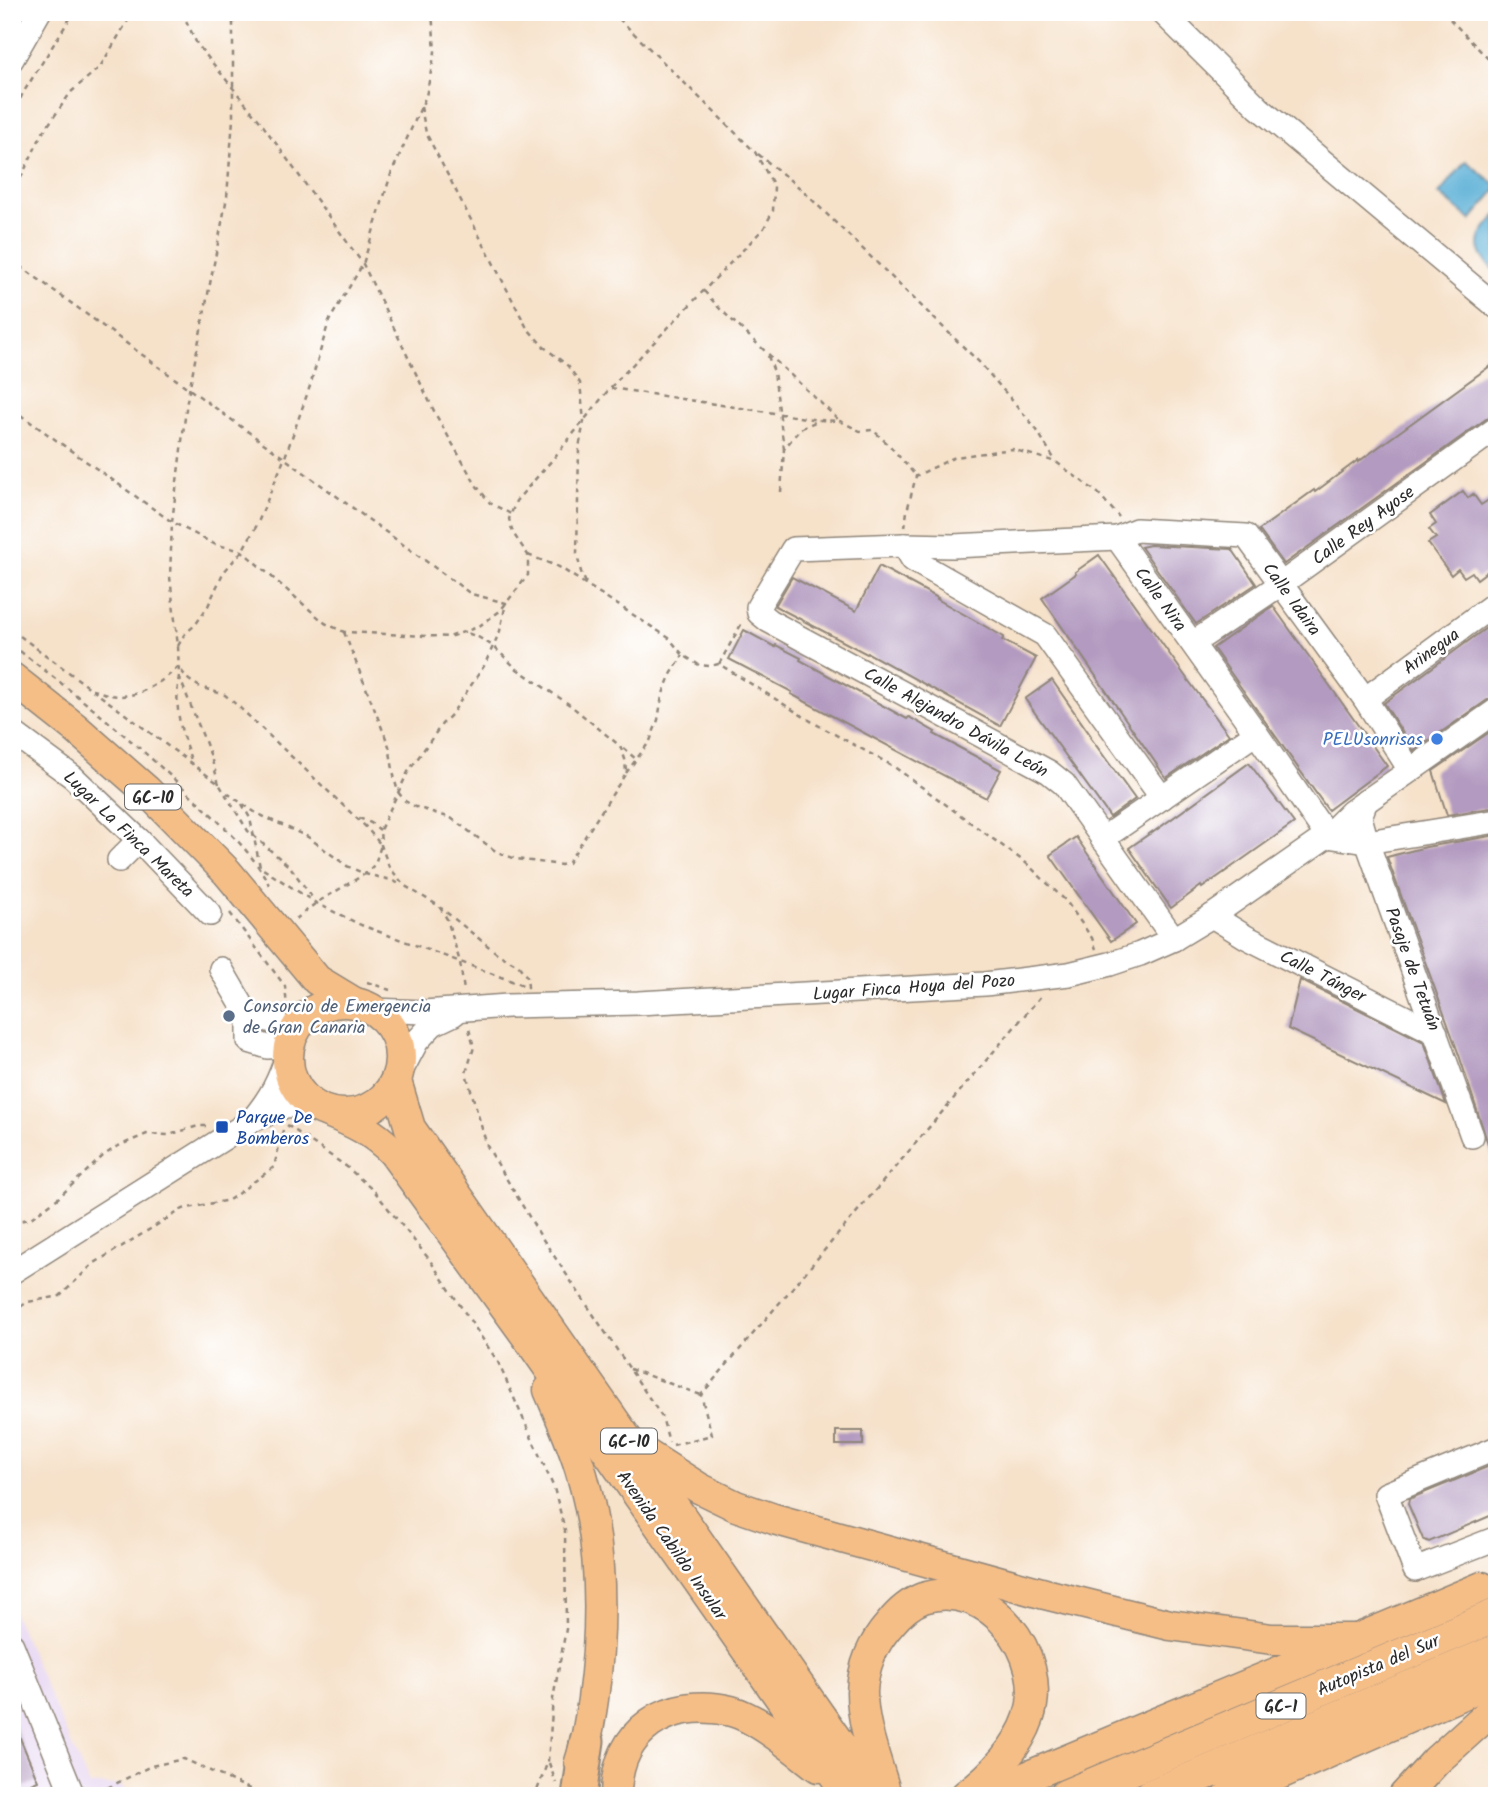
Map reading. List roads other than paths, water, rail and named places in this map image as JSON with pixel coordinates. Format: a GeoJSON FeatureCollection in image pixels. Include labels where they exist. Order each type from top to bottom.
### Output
{"type":"FeatureCollection","features":[{"type":"Feature","properties":{"kind":"highway","name":"Autopista del Sur"},"geometry":{"type":"LineString","coordinates":[[1066,1796],[1493,1590]]}},
{"type":"Feature","properties":{"kind":"highway","name":"Autopista del Sur"},"geometry":{"type":"LineString","coordinates":[[1151,1796],[1497,1651]]}},
{"type":"Feature","properties":{"kind":"highway"},"geometry":{"type":"LineString","coordinates":[[568,1791],[587,1741]]}},
{"type":"Feature","properties":{"kind":"main road","name":"GC-10"},"geometry":{"type":"LineString","coordinates":[[12,678],[74,727],[147,791],[284,929],[317,980],[371,996],[394,1033],[399,1049],[400,1065],[396,1080]]}},
{"type":"Feature","properties":{"kind":"main road","name":"GC-10"},"geometry":{"type":"LineString","coordinates":[[284,929],[303,998],[290,1035],[288,1068],[292,1082],[300,1094],[320,1108]]}},
{"type":"Feature","properties":{"kind":"main road"},"geometry":{"type":"LineString","coordinates":[[290,1035],[318,1008],[371,996]]}},
{"type":"Feature","properties":{"kind":"main road"},"geometry":{"type":"LineString","coordinates":[[320,1108],[344,1114],[361,1112],[375,1105],[387,1094],[396,1080]]}},
{"type":"Feature","properties":{"kind":"main road","name":"Avenida Cabildo Insular"},"geometry":{"type":"LineString","coordinates":[[396,1080],[410,1128],[876,1796]]}},
{"type":"Feature","properties":{"kind":"main road","name":"Avenida Cabildo Insular"},"geometry":{"type":"LineString","coordinates":[[320,1108],[360,1126],[380,1139],[393,1152],[844,1789]]}},
{"type":"Feature","properties":{"kind":"main road"},"geometry":{"type":"LineString","coordinates":[[527,1338],[582,1475],[592,1518],[601,1585],[597,1673],[587,1741]]}},
{"type":"Feature","properties":{"kind":"main road"},"geometry":{"type":"LineString","coordinates":[[633,1447],[699,1488],[736,1506],[1045,1594],[1170,1625],[1272,1639],[1357,1639]]}},
{"type":"Feature","properties":{"kind":"main road"},"geometry":{"type":"LineString","coordinates":[[981,1796],[1357,1639],[1493,1590]]}},
{"type":"Feature","properties":{"kind":"main road"},"geometry":{"type":"LineString","coordinates":[[887,1796],[865,1718],[862,1693],[864,1672],[876,1643],[894,1619],[921,1599],[939,1595],[976,1602],[997,1614],[1024,1649],[1032,1683],[1033,1699],[1029,1717],[1020,1736],[991,1773],[965,1796]]}},
{"type":"Feature","properties":{"kind":"main road"},"geometry":{"type":"LineString","coordinates":[[1229,1796],[1497,1679]]}},
{"type":"Feature","properties":{"kind":"main road"},"geometry":{"type":"LineString","coordinates":[[1404,1796],[1436,1760],[1497,1706]]}},
{"type":"Feature","properties":{"kind":"main road"},"geometry":{"type":"LineString","coordinates":[[616,1796],[616,1778],[620,1763],[628,1745],[641,1730],[668,1713],[704,1707],[733,1711],[767,1728],[844,1789]]}},
{"type":"Feature","properties":{"kind":"street"},"geometry":{"type":"LineString","coordinates":[[12,59],[39,12]]}},
{"type":"Feature","properties":{"kind":"street"},"geometry":{"type":"LineString","coordinates":[[1162,12],[1259,108],[1497,307]]}},
{"type":"Feature","properties":{"kind":"street","name":"Calle Rey Ayose"},"geometry":{"type":"LineString","coordinates":[[1192,643],[1281,584],[1497,428]]}},
{"type":"Feature","properties":{"kind":"street","name":"Calle Idaira"},"geometry":{"type":"LineString","coordinates":[[1117,538],[1136,530],[1246,536],[1365,699],[1410,769]]}},
{"type":"Feature","properties":{"kind":"street"},"geometry":{"type":"LineString","coordinates":[[904,544],[953,546],[1117,538]]}},
{"type":"Feature","properties":{"kind":"street","name":"Calle Nira"},"geometry":{"type":"LineString","coordinates":[[1117,538],[1327,836]]}},
{"type":"Feature","properties":{"kind":"street"},"geometry":{"type":"LineString","coordinates":[[904,544],[913,560],[1045,635],[1162,798]]}},
{"type":"Feature","properties":{"kind":"street","name":"Calle Alejandro Dávila León"},"geometry":{"type":"LineString","coordinates":[[904,544],[793,548],[758,607],[760,613],[769,621],[1049,772],[1064,784],[1174,939]]}},
{"type":"Feature","properties":{"kind":"street","name":"Arinegua"},"geometry":{"type":"LineString","coordinates":[[1365,699],[1497,603]]}},
{"type":"Feature","properties":{"kind":"street","name":"Lugar Finca Hoya del Pozo"},"geometry":{"type":"LineString","coordinates":[[371,996],[411,1013],[459,1001],[508,1006],[638,1003],[985,984],[1059,975],[1101,966],[1140,954],[1174,939],[1212,916],[1327,836],[1351,813],[1410,769],[1497,710]]}},
{"type":"Feature","properties":{"kind":"street","name":"Lugar La Finca Mareta"},"geometry":{"type":"LineString","coordinates":[[12,732],[74,777],[210,914]]}},
{"type":"Feature","properties":{"kind":"street"},"geometry":{"type":"LineString","coordinates":[[1102,839],[1256,733]]}},
{"type":"Feature","properties":{"kind":"street","name":"Pasaje de Tetuán"},"geometry":{"type":"LineString","coordinates":[[1366,801],[1360,817],[1367,842],[1472,1136]]}},
{"type":"Feature","properties":{"kind":"street"},"geometry":{"type":"LineString","coordinates":[[1327,836],[1367,842],[1497,821]]}},
{"type":"Feature","properties":{"kind":"street"},"geometry":{"type":"LineString","coordinates":[[119,860],[139,840]]}},
{"type":"Feature","properties":{"kind":"street","name":"Calle Tánger"},"geometry":{"type":"LineString","coordinates":[[1212,916],[1246,937],[1436,1032]]}},
{"type":"Feature","properties":{"kind":"street"},"geometry":{"type":"LineString","coordinates":[[221,969],[249,1017],[249,1041],[268,1047],[290,1035]]}},
{"type":"Feature","properties":{"kind":"street","name":"Lugar Finca Hoya del Pozo"},"geometry":{"type":"LineString","coordinates":[[396,1080],[417,1041],[459,1001]]}},
{"type":"Feature","properties":{"kind":"street"},"geometry":{"type":"LineString","coordinates":[[249,1017],[274,1021],[290,1035]]}},
{"type":"Feature","properties":{"kind":"street"},"geometry":{"type":"LineString","coordinates":[[251,1121],[270,1098],[281,1077],[290,1035]]}},
{"type":"Feature","properties":{"kind":"street"},"geometry":{"type":"LineString","coordinates":[[12,1272],[251,1121],[285,1106],[320,1108]]}},
{"type":"Feature","properties":{"kind":"street"},"geometry":{"type":"LineString","coordinates":[[1497,1448],[1386,1494],[1415,1570],[1497,1538]]}},
{"type":"Feature","properties":{"kind":"street"},"geometry":{"type":"LineString","coordinates":[[12,1645],[69,1795]]}},
{"type":"Feature","properties":{"kind":"water"},"geometry":{"type":"Polygon","coordinates":[[[1466,161],[1497,186],[1471,220],[1439,194],[1466,161]]]}},
{"type":"Feature","properties":{"kind":"water"},"geometry":{"type":"Polygon","coordinates":[[[1497,215],[1497,273],[1483,258],[1479,244],[1484,230],[1497,215]]]}},
{"type":"Feature","properties":{"kind":"place","name":"PELUsonrisas"},"geometry":{"type":"Point","coordinates":[1437,739]}},
{"type":"Feature","properties":{"kind":"place","name":"Consorcio de Emergencia de Gran Canaria"},"geometry":{"type":"Point","coordinates":[229,1016]}},
{"type":"Feature","properties":{"kind":"place","name":"Parque De Bomberos"},"geometry":{"type":"Point","coordinates":[222,1127]}}]}
